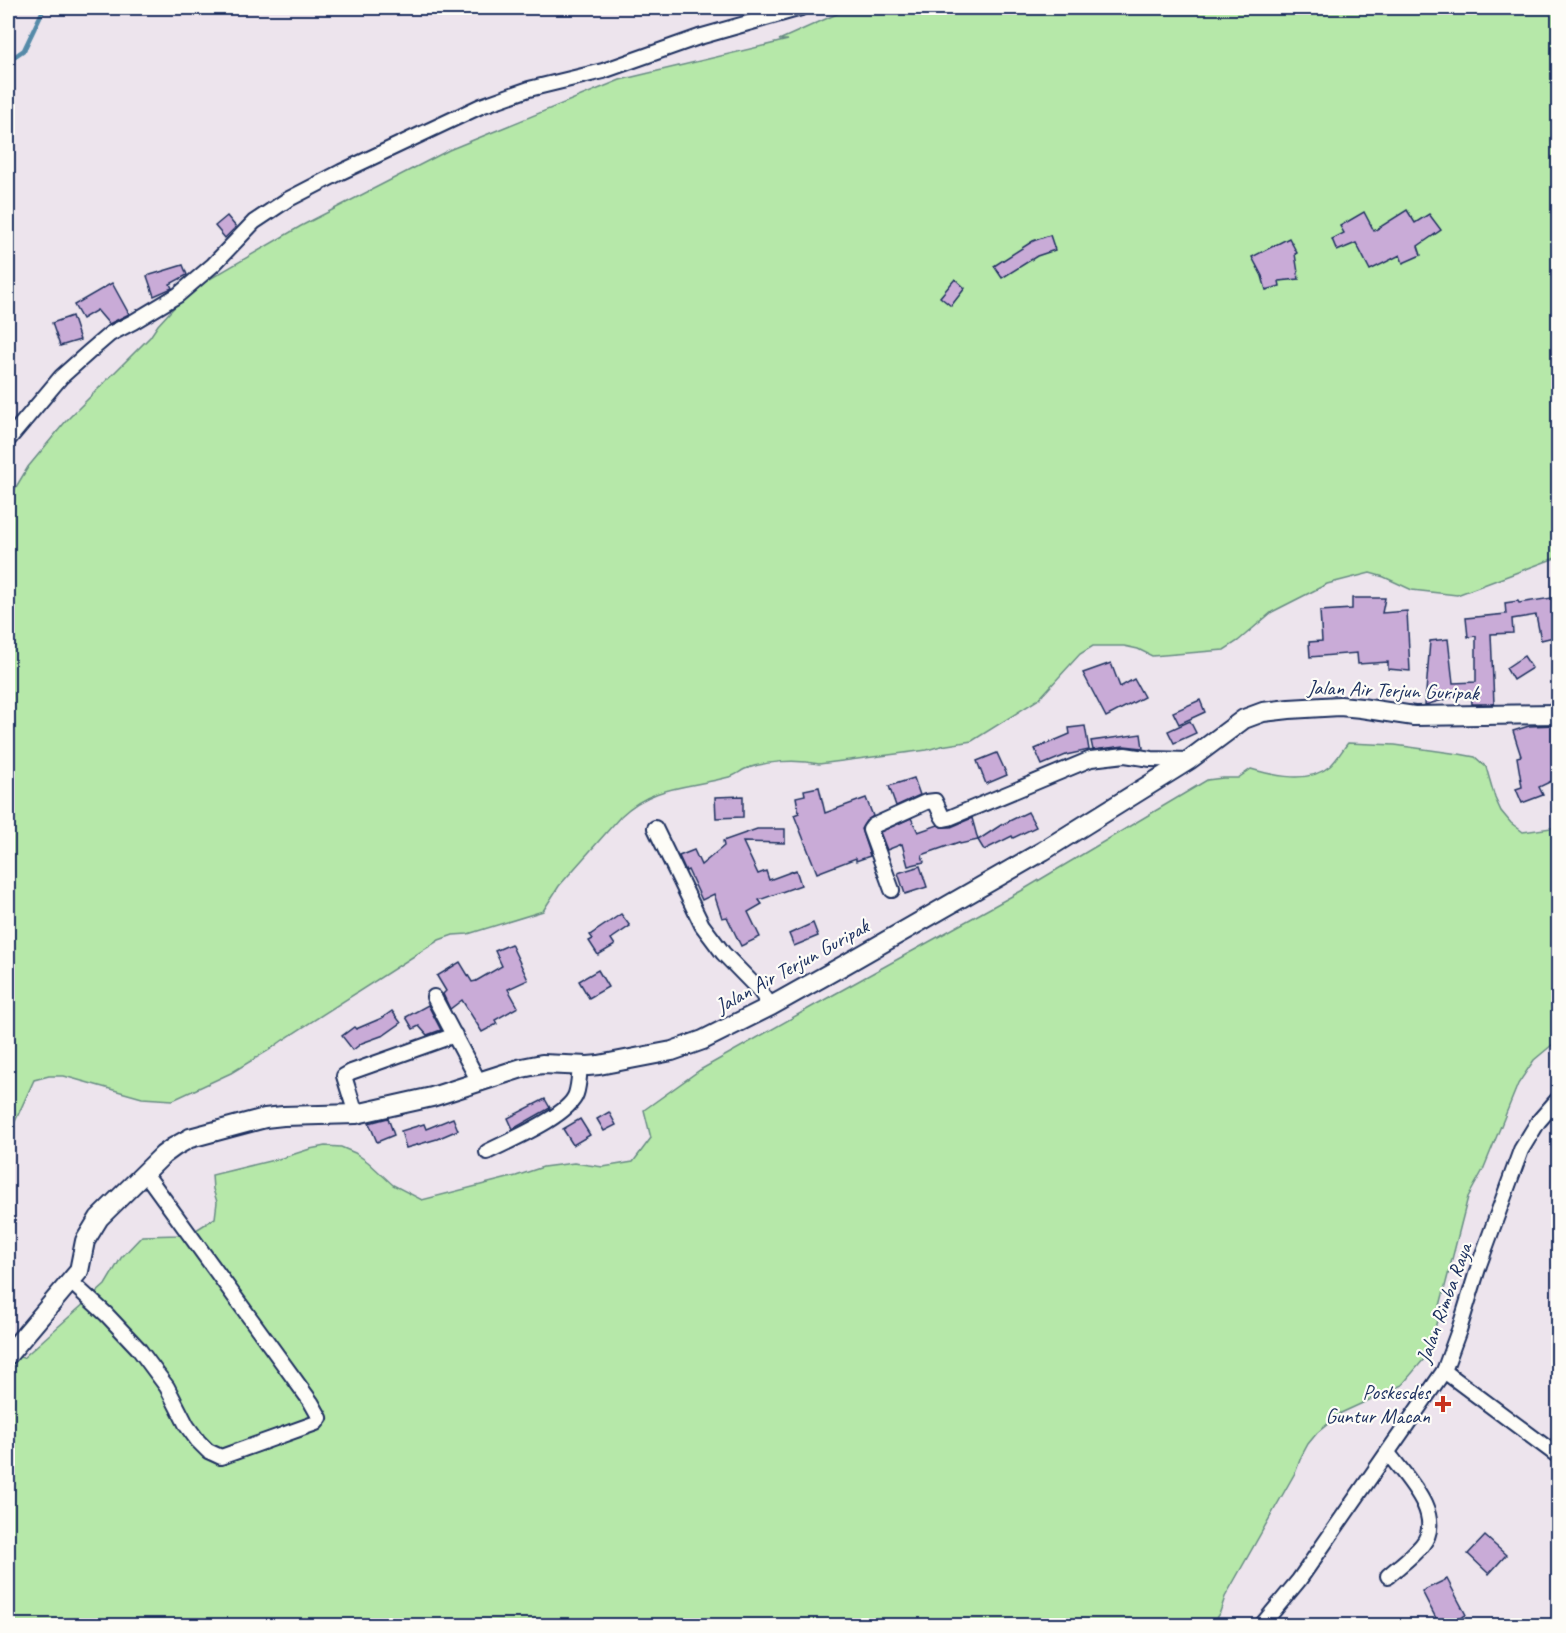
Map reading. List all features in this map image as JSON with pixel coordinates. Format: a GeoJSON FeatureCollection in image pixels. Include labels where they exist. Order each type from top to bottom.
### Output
{"type":"FeatureCollection","features":[{"type":"Feature","properties":{"kind":"street"},"geometry":{"type":"LineString","coordinates":[[8,440],[61,377],[89,352],[110,334],[177,295],[213,265],[254,222],[287,200],[481,106],[530,89],[603,71],[699,37],[801,8]]}},
{"type":"Feature","properties":{"kind":"street","name":"Jalan Air Terjun Guripak"},"geometry":{"type":"LineString","coordinates":[[8,1355],[79,1271],[85,1241],[95,1223],[113,1203],[174,1147],[190,1138],[243,1123],[283,1116],[356,1114],[432,1097],[522,1068],[542,1064],[580,1066],[612,1063],[672,1051],[703,1040],[771,1006],[1043,851],[1189,760],[1244,719],[1263,712],[1340,706],[1414,716],[1558,714]]}},
{"type":"Feature","properties":{"kind":"street"},"geometry":{"type":"LineString","coordinates":[[892,890],[870,830],[873,826],[926,802],[935,801],[944,819],[1091,759],[1125,755],[1151,759],[1189,760]]}},
{"type":"Feature","properties":{"kind":"street"},"geometry":{"type":"LineString","coordinates":[[655,828],[702,925],[723,953],[760,991],[771,1006]]}},
{"type":"Feature","properties":{"kind":"street"},"geometry":{"type":"LineString","coordinates":[[434,997],[479,1082]]}},
{"type":"Feature","properties":{"kind":"street"},"geometry":{"type":"LineString","coordinates":[[356,1114],[344,1076],[455,1035]]}},
{"type":"Feature","properties":{"kind":"street"},"geometry":{"type":"LineString","coordinates":[[487,1152],[558,1115],[576,1095],[580,1066]]}},
{"type":"Feature","properties":{"kind":"street","name":"Jalan Rimba Raya"},"geometry":{"type":"LineString","coordinates":[[1261,1626],[1299,1580],[1444,1371],[1479,1265],[1521,1150],[1538,1122],[1558,1098]]}},
{"type":"Feature","properties":{"kind":"street"},"geometry":{"type":"LineString","coordinates":[[71,1282],[106,1314],[154,1367],[187,1426],[208,1451],[221,1457],[316,1423],[320,1418],[317,1410],[145,1173]]}},
{"type":"Feature","properties":{"kind":"street"},"geometry":{"type":"LineString","coordinates":[[1444,1371],[1558,1456]]}},
{"type":"Feature","properties":{"kind":"street"},"geometry":{"type":"LineString","coordinates":[[1388,1453],[1422,1499],[1428,1510],[1429,1522],[1422,1545],[1388,1576]]}},
{"type":"Feature","properties":{"kind":"green space"},"geometry":{"type":"Polygon","coordinates":[[[850,8],[1558,8],[1558,557],[1457,595],[1412,590],[1370,573],[1327,584],[1272,612],[1224,650],[1152,656],[1138,649],[1124,646],[1093,646],[1080,654],[1039,699],[972,741],[927,750],[819,764],[791,761],[763,764],[714,781],[659,793],[646,798],[621,816],[559,886],[543,911],[468,934],[453,935],[439,940],[231,1073],[173,1100],[142,1098],[64,1076],[49,1076],[34,1080],[8,1137],[8,499],[28,467],[66,421],[150,337],[179,302],[201,284],[301,226],[449,150],[620,80],[788,40],[779,40],[850,8]]]}},
{"type":"Feature","properties":{"kind":"green space"},"geometry":{"type":"Polygon","coordinates":[[[1348,743],[1395,745],[1475,757],[1486,767],[1495,798],[1501,811],[1511,823],[1523,832],[1558,827],[1558,1040],[1534,1060],[1518,1084],[1483,1170],[1468,1197],[1430,1352],[1402,1385],[1341,1413],[1317,1433],[1308,1444],[1296,1471],[1225,1597],[1212,1625],[8,1625],[8,1354],[23,1358],[105,1285],[121,1258],[142,1236],[179,1235],[193,1232],[215,1218],[217,1202],[212,1175],[310,1149],[325,1146],[341,1147],[368,1162],[393,1185],[422,1200],[543,1167],[574,1163],[603,1167],[633,1162],[651,1138],[644,1110],[700,1070],[1021,891],[1207,780],[1238,778],[1251,769],[1281,776],[1312,775],[1330,766],[1348,743]]]}},
{"type":"Feature","properties":{"kind":"building"},"geometry":{"type":"Polygon","coordinates":[[[1407,210],[1415,223],[1429,214],[1441,230],[1418,246],[1421,255],[1403,263],[1400,255],[1370,270],[1356,243],[1337,251],[1332,239],[1344,233],[1340,226],[1364,212],[1374,231],[1407,210]]]}},
{"type":"Feature","properties":{"kind":"building"},"geometry":{"type":"Polygon","coordinates":[[[227,216],[236,227],[225,238],[215,226],[227,216]]]}},
{"type":"Feature","properties":{"kind":"building"},"geometry":{"type":"Polygon","coordinates":[[[1050,235],[1055,250],[1037,256],[1002,278],[994,266],[1033,241],[1050,235]]]}},
{"type":"Feature","properties":{"kind":"building"},"geometry":{"type":"Polygon","coordinates":[[[1289,238],[1297,253],[1295,254],[1299,279],[1279,281],[1280,286],[1266,290],[1252,257],[1289,238]]]}},
{"type":"Feature","properties":{"kind":"building"},"geometry":{"type":"Polygon","coordinates":[[[183,265],[187,275],[170,284],[172,288],[154,296],[147,276],[183,265]]]}},
{"type":"Feature","properties":{"kind":"building"},"geometry":{"type":"Polygon","coordinates":[[[955,279],[965,288],[951,306],[940,297],[955,279]]]}},
{"type":"Feature","properties":{"kind":"building"},"geometry":{"type":"Polygon","coordinates":[[[112,283],[129,314],[109,324],[97,310],[82,319],[74,305],[112,283]]]}},
{"type":"Feature","properties":{"kind":"building"},"geometry":{"type":"Polygon","coordinates":[[[72,316],[80,340],[60,346],[52,323],[72,316]]]}},
{"type":"Feature","properties":{"kind":"building"},"geometry":{"type":"Polygon","coordinates":[[[1558,597],[1558,636],[1541,640],[1536,615],[1512,619],[1513,633],[1491,634],[1494,704],[1472,704],[1471,692],[1425,705],[1430,641],[1448,639],[1453,683],[1476,682],[1476,636],[1468,637],[1466,618],[1506,614],[1505,603],[1558,597]]]}},
{"type":"Feature","properties":{"kind":"building"},"geometry":{"type":"Polygon","coordinates":[[[1352,598],[1385,598],[1382,613],[1407,611],[1410,671],[1388,669],[1388,662],[1358,664],[1357,653],[1310,657],[1309,642],[1322,641],[1320,611],[1352,609],[1352,598]]]}},
{"type":"Feature","properties":{"kind":"building"},"geometry":{"type":"Polygon","coordinates":[[[1524,656],[1532,668],[1513,680],[1506,668],[1524,656]]]}},
{"type":"Feature","properties":{"kind":"building"},"geometry":{"type":"Polygon","coordinates":[[[1111,663],[1120,687],[1134,679],[1144,697],[1106,717],[1083,673],[1111,663]]]}},
{"type":"Feature","properties":{"kind":"building"},"geometry":{"type":"Polygon","coordinates":[[[1200,700],[1205,712],[1179,724],[1173,712],[1200,700]]]}},
{"type":"Feature","properties":{"kind":"building"},"geometry":{"type":"Polygon","coordinates":[[[1190,721],[1196,733],[1174,743],[1168,731],[1190,721]]]}},
{"type":"Feature","properties":{"kind":"building"},"geometry":{"type":"Polygon","coordinates":[[[1558,725],[1558,778],[1539,787],[1543,795],[1522,803],[1516,789],[1522,787],[1517,757],[1521,756],[1513,731],[1529,726],[1558,725]]]}},
{"type":"Feature","properties":{"kind":"building"},"geometry":{"type":"Polygon","coordinates":[[[1085,726],[1089,750],[1066,755],[1042,765],[1035,749],[1070,734],[1069,728],[1085,726]]]}},
{"type":"Feature","properties":{"kind":"building"},"geometry":{"type":"Polygon","coordinates":[[[1141,734],[1143,748],[1124,746],[1093,750],[1091,741],[1141,734]]]}},
{"type":"Feature","properties":{"kind":"building"},"geometry":{"type":"Polygon","coordinates":[[[997,753],[1007,775],[986,784],[977,761],[997,753]]]}},
{"type":"Feature","properties":{"kind":"building"},"geometry":{"type":"Polygon","coordinates":[[[914,778],[920,795],[896,806],[889,786],[914,778]]]}},
{"type":"Feature","properties":{"kind":"building"},"geometry":{"type":"Polygon","coordinates":[[[819,787],[825,813],[866,798],[873,816],[861,829],[870,856],[856,861],[856,858],[817,873],[794,815],[799,813],[796,797],[805,795],[804,790],[819,787]]]}},
{"type":"Feature","properties":{"kind":"building"},"geometry":{"type":"Polygon","coordinates":[[[743,796],[743,817],[716,818],[715,797],[743,796]]]}},
{"type":"Feature","properties":{"kind":"building"},"geometry":{"type":"Polygon","coordinates":[[[1028,812],[1036,827],[984,850],[978,840],[1001,825],[1028,812]]]}},
{"type":"Feature","properties":{"kind":"building"},"geometry":{"type":"Polygon","coordinates":[[[911,818],[918,832],[938,825],[951,827],[972,818],[978,840],[960,844],[959,842],[922,855],[924,862],[908,866],[902,844],[887,850],[880,832],[911,818]]]}},
{"type":"Feature","properties":{"kind":"building"},"geometry":{"type":"Polygon","coordinates":[[[757,829],[785,829],[785,843],[743,842],[758,874],[766,871],[769,880],[796,870],[801,885],[759,900],[762,904],[748,912],[760,937],[741,946],[727,917],[722,918],[714,894],[702,900],[679,856],[694,850],[701,865],[724,846],[723,841],[757,829]]]}},
{"type":"Feature","properties":{"kind":"building"},"geometry":{"type":"Polygon","coordinates":[[[920,866],[927,887],[905,894],[898,873],[920,866]]]}},
{"type":"Feature","properties":{"kind":"building"},"geometry":{"type":"Polygon","coordinates":[[[621,914],[630,926],[611,939],[615,945],[598,955],[589,941],[593,939],[590,935],[621,914]]]}},
{"type":"Feature","properties":{"kind":"building"},"geometry":{"type":"Polygon","coordinates":[[[813,923],[818,936],[794,946],[789,934],[813,923]]]}},
{"type":"Feature","properties":{"kind":"building"},"geometry":{"type":"Polygon","coordinates":[[[511,944],[528,980],[508,989],[518,1007],[495,1020],[497,1024],[482,1032],[462,1000],[450,1009],[443,994],[446,991],[437,976],[460,962],[472,982],[476,981],[502,966],[495,951],[511,944]]]}},
{"type":"Feature","properties":{"kind":"building"},"geometry":{"type":"Polygon","coordinates":[[[598,970],[608,987],[589,998],[579,981],[598,970]]]}},
{"type":"Feature","properties":{"kind":"building"},"geometry":{"type":"Polygon","coordinates":[[[428,1005],[441,1030],[427,1035],[419,1026],[413,1029],[406,1017],[428,1005]]]}},
{"type":"Feature","properties":{"kind":"building"},"geometry":{"type":"Polygon","coordinates":[[[392,1011],[401,1023],[384,1035],[362,1043],[353,1050],[342,1036],[354,1027],[356,1029],[392,1011]]]}},
{"type":"Feature","properties":{"kind":"building"},"geometry":{"type":"Polygon","coordinates":[[[545,1099],[550,1108],[513,1129],[508,1118],[545,1099]]]}},
{"type":"Feature","properties":{"kind":"building"},"geometry":{"type":"Polygon","coordinates":[[[609,1112],[616,1125],[604,1131],[597,1119],[609,1112]]]}},
{"type":"Feature","properties":{"kind":"building"},"geometry":{"type":"Polygon","coordinates":[[[388,1118],[394,1135],[377,1142],[369,1123],[388,1118]]]}},
{"type":"Feature","properties":{"kind":"building"},"geometry":{"type":"Polygon","coordinates":[[[453,1118],[458,1130],[406,1148],[401,1131],[424,1124],[426,1129],[453,1118]]]}},
{"type":"Feature","properties":{"kind":"building"},"geometry":{"type":"Polygon","coordinates":[[[580,1119],[590,1135],[573,1145],[563,1129],[580,1119]]]}},
{"type":"Feature","properties":{"kind":"building"},"geometry":{"type":"Polygon","coordinates":[[[1485,1536],[1506,1555],[1489,1574],[1468,1554],[1485,1536]]]}},
{"type":"Feature","properties":{"kind":"building"},"geometry":{"type":"Polygon","coordinates":[[[1447,1579],[1466,1615],[1445,1626],[1440,1626],[1422,1591],[1447,1579]]]}},
{"type":"Feature","properties":{"kind":"waterway"},"geometry":{"type":"LineString","coordinates":[[8,61],[24,50],[44,8]]}},
{"type":"Feature","properties":{"kind":"place","name":"Poskesdes Guntur Macan"},"geometry":{"type":"Point","coordinates":[1443,1404]}}]}
